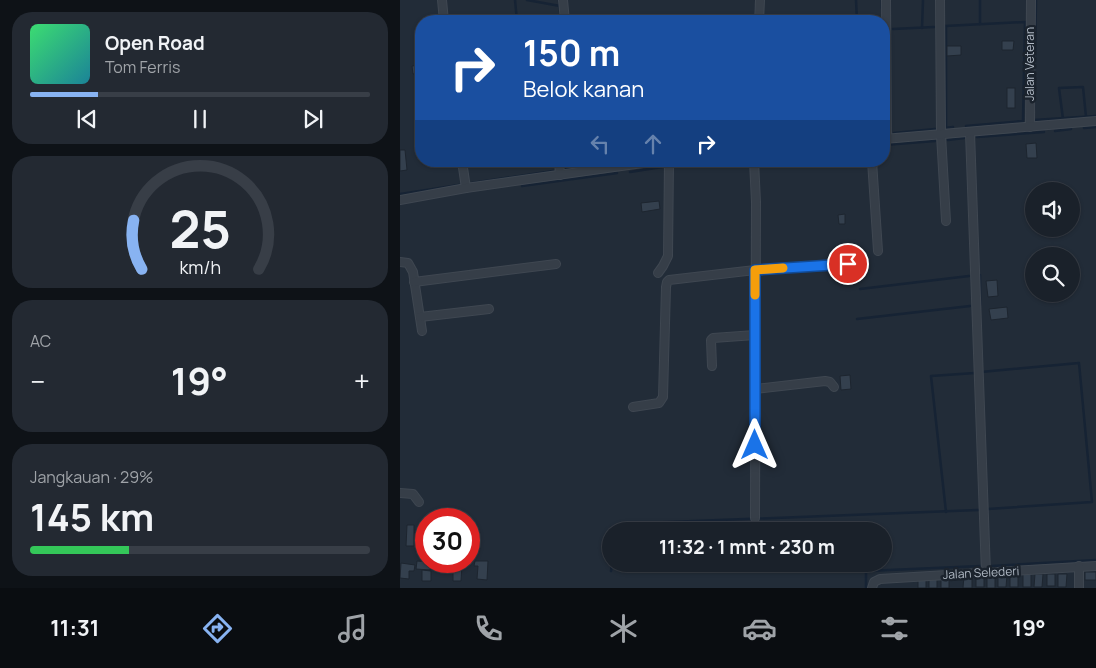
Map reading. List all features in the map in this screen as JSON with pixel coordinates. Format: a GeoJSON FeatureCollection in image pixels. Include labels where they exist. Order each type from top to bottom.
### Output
{"type":"FeatureCollection","features":[{"type":"Feature","properties":{"kind":"street"},"geometry":{"type":"LineString","coordinates":[[442,0],[443,15]]}},
{"type":"Feature","properties":{"kind":"street"},"geometry":{"type":"LineString","coordinates":[[563,0],[564,15]]}},
{"type":"Feature","properties":{"kind":"street"},"geometry":{"type":"LineString","coordinates":[[759,15],[760,0]]}},
{"type":"Feature","properties":{"kind":"street"},"geometry":{"type":"LineString","coordinates":[[886,0],[886,15]]}},
{"type":"Feature","properties":{"kind":"street"},"geometry":{"type":"LineString","coordinates":[[940,0],[941,135],[946,221]]}},
{"type":"Feature","properties":{"kind":"street","name":"Jalan Veteran"},"geometry":{"type":"LineString","coordinates":[[1030,127],[1031,0]]}},
{"type":"Feature","properties":{"kind":"street"},"geometry":{"type":"LineString","coordinates":[[890,139],[1096,121]]}},
{"type":"Feature","properties":{"kind":"street"},"geometry":{"type":"LineString","coordinates":[[970,133],[986,572]]}},
{"type":"Feature","properties":{"kind":"street"},"geometry":{"type":"LineString","coordinates":[[463,167],[466,188]]}},
{"type":"Feature","properties":{"kind":"street"},"geometry":{"type":"LineString","coordinates":[[559,167],[560,175]]}},
{"type":"Feature","properties":{"kind":"street"},"geometry":{"type":"LineString","coordinates":[[400,200],[466,188],[615,167]]}},
{"type":"Feature","properties":{"kind":"street"},"geometry":{"type":"LineString","coordinates":[[658,272],[668,256],[669,167]]}},
{"type":"Feature","properties":{"kind":"street"},"geometry":{"type":"LineString","coordinates":[[754,167],[756,202],[755,518]]}},
{"type":"Feature","properties":{"kind":"street"},"geometry":{"type":"LineString","coordinates":[[872,167],[878,251]]}},
{"type":"Feature","properties":{"kind":"street"},"geometry":{"type":"LineString","coordinates":[[400,262],[404,262],[411,267],[422,331]]}},
{"type":"Feature","properties":{"kind":"street"},"geometry":{"type":"LineString","coordinates":[[414,282],[556,264]]}},
{"type":"Feature","properties":{"kind":"street"},"geometry":{"type":"LineString","coordinates":[[633,407],[659,403],[663,397],[667,282],[669,280],[755,270],[848,264],[852,266],[852,277]]}},
{"type":"Feature","properties":{"kind":"street"},"geometry":{"type":"LineString","coordinates":[[420,317],[489,309]]}},
{"type":"Feature","properties":{"kind":"street"},"geometry":{"type":"LineString","coordinates":[[712,366],[711,340],[713,338],[755,335]]}},
{"type":"Feature","properties":{"kind":"street"},"geometry":{"type":"LineString","coordinates":[[755,389],[825,381],[830,382],[834,387]]}},
{"type":"Feature","properties":{"kind":"street"},"geometry":{"type":"LineString","coordinates":[[400,493],[413,494],[420,502]]}},
{"type":"Feature","properties":{"kind":"street"},"geometry":{"type":"LineString","coordinates":[[1079,566],[1079,588]]}},
{"type":"Feature","properties":{"kind":"street","name":"Jalan Selederi"},"geometry":{"type":"LineString","coordinates":[[872,588],[874,582],[880,579],[1096,566]]}},
{"type":"Feature","properties":{"kind":"building"},"geometry":{"type":"Polygon","coordinates":[[[1002,41],[1014,41],[1013,50],[1002,50],[1002,41]]]}},
{"type":"Feature","properties":{"kind":"building"},"geometry":{"type":"Polygon","coordinates":[[[947,46],[961,46],[961,55],[947,56],[947,46]]]}},
{"type":"Feature","properties":{"kind":"building"},"geometry":{"type":"Polygon","coordinates":[[[412,66],[415,66],[415,74],[413,74],[412,66]]]}},
{"type":"Feature","properties":{"kind":"building"},"geometry":{"type":"Polygon","coordinates":[[[1007,88],[1015,88],[1015,108],[1007,108],[1007,88]]]}},
{"type":"Feature","properties":{"kind":"building"},"geometry":{"type":"Polygon","coordinates":[[[1036,143],[1037,158],[1027,158],[1026,144],[1036,143]]]}},
{"type":"Feature","properties":{"kind":"building"},"geometry":{"type":"Polygon","coordinates":[[[400,150],[405,150],[407,170],[400,171],[400,150]]]}},
{"type":"Feature","properties":{"kind":"building"},"geometry":{"type":"Polygon","coordinates":[[[659,201],[660,209],[642,212],[641,203],[659,201]]]}},
{"type":"Feature","properties":{"kind":"building"},"geometry":{"type":"Polygon","coordinates":[[[845,214],[845,224],[839,224],[838,215],[845,214]]]}},
{"type":"Feature","properties":{"kind":"building"},"geometry":{"type":"Polygon","coordinates":[[[997,280],[998,296],[988,297],[986,281],[997,280]]]}},
{"type":"Feature","properties":{"kind":"building"},"geometry":{"type":"Polygon","coordinates":[[[1007,307],[1008,318],[991,320],[989,309],[1007,307]]]}},
{"type":"Feature","properties":{"kind":"building"},"geometry":{"type":"Polygon","coordinates":[[[850,375],[851,389],[841,390],[840,376],[850,375]]]}},
{"type":"Feature","properties":{"kind":"building"},"geometry":{"type":"Polygon","coordinates":[[[407,525],[414,525],[414,546],[406,546],[407,525]]]}},
{"type":"Feature","properties":{"kind":"building"},"geometry":{"type":"Polygon","coordinates":[[[480,561],[488,561],[487,580],[477,579],[477,573],[480,573],[480,561]]]}},
{"type":"Feature","properties":{"kind":"building"},"geometry":{"type":"Polygon","coordinates":[[[401,563],[415,565],[414,571],[409,571],[409,579],[400,578],[401,563]]]}},
{"type":"Feature","properties":{"kind":"building"},"geometry":{"type":"Polygon","coordinates":[[[1085,572],[1096,572],[1096,580],[1085,580],[1085,572]]]}},
{"type":"Feature","properties":{"kind":"building"},"geometry":{"type":"Polygon","coordinates":[[[422,573],[431,573],[431,581],[422,581],[422,573]]]}},
{"type":"Feature","properties":{"kind":"building"},"geometry":{"type":"Polygon","coordinates":[[[453,573],[462,573],[461,581],[453,581],[453,573]]]}},
{"type":"Feature","properties":{"kind":"building"},"geometry":{"type":"Polygon","coordinates":[[[1023,574],[1031,574],[1031,587],[1023,587],[1023,574]]]}},
{"type":"Feature","properties":{"kind":"building"},"geometry":{"type":"Polygon","coordinates":[[[1035,574],[1043,574],[1042,587],[1034,587],[1035,574]]]}},
{"type":"Feature","properties":{"kind":"building"},"geometry":{"type":"Polygon","coordinates":[[[1047,574],[1055,574],[1055,586],[1047,586],[1047,574]]]}},
{"type":"Feature","properties":{"kind":"building"},"geometry":{"type":"Polygon","coordinates":[[[1058,574],[1067,574],[1066,587],[1058,587],[1058,574]]]}},
{"type":"Feature","properties":{"kind":"building"},"geometry":{"type":"Polygon","coordinates":[[[976,575],[984,575],[984,587],[976,587],[976,575]]]}},
{"type":"Feature","properties":{"kind":"building"},"geometry":{"type":"Polygon","coordinates":[[[998,575],[1007,575],[1006,587],[998,587],[998,575]]]}},
{"type":"Feature","properties":{"kind":"building"},"geometry":{"type":"Polygon","coordinates":[[[1010,575],[1018,575],[1018,587],[1010,587],[1010,575]]]}},
{"type":"Feature","properties":{"kind":"building"},"geometry":{"type":"Polygon","coordinates":[[[964,576],[972,576],[972,588],[963,588],[964,576]]]}},
{"type":"Feature","properties":{"kind":"building"},"geometry":{"type":"Polygon","coordinates":[[[987,576],[995,576],[995,588],[987,588],[987,576]]]}},
{"type":"Feature","properties":{"kind":"building"},"geometry":{"type":"Polygon","coordinates":[[[918,577],[926,577],[926,588],[918,588],[918,577]]]}},
{"type":"Feature","properties":{"kind":"building"},"geometry":{"type":"Polygon","coordinates":[[[941,577],[949,577],[949,588],[941,588],[941,577]]]}},
{"type":"Feature","properties":{"kind":"building"},"geometry":{"type":"Polygon","coordinates":[[[929,578],[937,578],[937,588],[929,588],[929,578]]]}},
{"type":"Feature","properties":{"kind":"waterway"},"geometry":{"type":"LineString","coordinates":[[515,0],[516,15]]}},
{"type":"Feature","properties":{"kind":"waterway"},"geometry":{"type":"LineString","coordinates":[[527,0],[560,6]]}},
{"type":"Feature","properties":{"kind":"waterway"},"geometry":{"type":"LineString","coordinates":[[559,0],[560,15]]}},
{"type":"Feature","properties":{"kind":"waterway"},"geometry":{"type":"LineString","coordinates":[[856,0],[857,15]]}},
{"type":"Feature","properties":{"kind":"waterway"},"geometry":{"type":"LineString","coordinates":[[882,0],[882,8]]}},
{"type":"Feature","properties":{"kind":"waterway"},"geometry":{"type":"LineString","coordinates":[[922,28],[923,0]]}},
{"type":"Feature","properties":{"kind":"waterway"},"geometry":{"type":"LineString","coordinates":[[980,0],[980,24]]}},
{"type":"Feature","properties":{"kind":"waterway"},"geometry":{"type":"LineString","coordinates":[[1034,110],[1036,0]]}},
{"type":"Feature","properties":{"kind":"waterway"},"geometry":{"type":"LineString","coordinates":[[755,15],[756,6]]}},
{"type":"Feature","properties":{"kind":"waterway"},"geometry":{"type":"LineString","coordinates":[[945,26],[1025,22],[1023,121],[966,126]]}},
{"type":"Feature","properties":{"kind":"waterway"},"geometry":{"type":"LineString","coordinates":[[893,29],[934,27]]}},
{"type":"Feature","properties":{"kind":"waterway"},"geometry":{"type":"LineString","coordinates":[[946,27],[946,128]]}},
{"type":"Feature","properties":{"kind":"waterway"},"geometry":{"type":"LineString","coordinates":[[1063,119],[1059,88],[1083,87],[1086,117]]}},
{"type":"Feature","properties":{"kind":"waterway"},"geometry":{"type":"LineString","coordinates":[[1034,120],[1096,116]]}},
{"type":"Feature","properties":{"kind":"waterway"},"geometry":{"type":"LineString","coordinates":[[945,128],[953,127]]}},
{"type":"Feature","properties":{"kind":"waterway"},"geometry":{"type":"LineString","coordinates":[[1084,128],[1096,127]]}},
{"type":"Feature","properties":{"kind":"waterway"},"geometry":{"type":"LineString","coordinates":[[894,133],[935,129]]}},
{"type":"Feature","properties":{"kind":"waterway"},"geometry":{"type":"LineString","coordinates":[[1055,131],[1071,129]]}},
{"type":"Feature","properties":{"kind":"waterway"},"geometry":{"type":"LineString","coordinates":[[977,137],[1044,132]]}},
{"type":"Feature","properties":{"kind":"waterway"},"geometry":{"type":"LineString","coordinates":[[948,140],[964,138]]}},
{"type":"Feature","properties":{"kind":"waterway"},"geometry":{"type":"LineString","coordinates":[[890,145],[935,141]]}},
{"type":"Feature","properties":{"kind":"waterway"},"geometry":{"type":"LineString","coordinates":[[566,169],[582,167]]}},
{"type":"Feature","properties":{"kind":"waterway"},"geometry":{"type":"LineString","coordinates":[[630,172],[662,167]]}},
{"type":"Feature","properties":{"kind":"waterway"},"geometry":{"type":"LineString","coordinates":[[472,183],[553,171]]}},
{"type":"Feature","properties":{"kind":"waterway"},"geometry":{"type":"LineString","coordinates":[[522,186],[617,173]]}},
{"type":"Feature","properties":{"kind":"waterway"},"geometry":{"type":"LineString","coordinates":[[400,194],[459,185]]}},
{"type":"Feature","properties":{"kind":"waterway"},"geometry":{"type":"LineString","coordinates":[[980,275],[980,305]]}},
{"type":"Feature","properties":{"kind":"waterway"},"geometry":{"type":"LineString","coordinates":[[860,289],[969,276]]}},
{"type":"Feature","properties":{"kind":"waterway"},"geometry":{"type":"LineString","coordinates":[[857,319],[970,306]]}},
{"type":"Feature","properties":{"kind":"waterway"},"geometry":{"type":"LineString","coordinates":[[981,372],[1079,363],[1092,502],[988,509]]}},
{"type":"Feature","properties":{"kind":"waterway"},"geometry":{"type":"LineString","coordinates":[[946,512],[931,376],[975,373]]}},
{"type":"Feature","properties":{"kind":"waterway"},"geometry":{"type":"LineString","coordinates":[[670,522],[978,510]]}},
{"type":"Feature","properties":{"kind":"waterway"},"geometry":{"type":"LineString","coordinates":[[992,566],[1096,560]]}},
{"type":"Feature","properties":{"kind":"waterway"},"geometry":{"type":"LineString","coordinates":[[866,588],[866,571],[981,566]]}},
{"type":"Feature","properties":{"kind":"slow traffic"},"geometry":{"type":"LineString","coordinates":[[755,295],[755,270],[783,268]]}},
{"type":"Feature","properties":{"kind":"route"},"geometry":{"type":"LineString","coordinates":[[755,445],[755,270],[848,264]]}}]}
